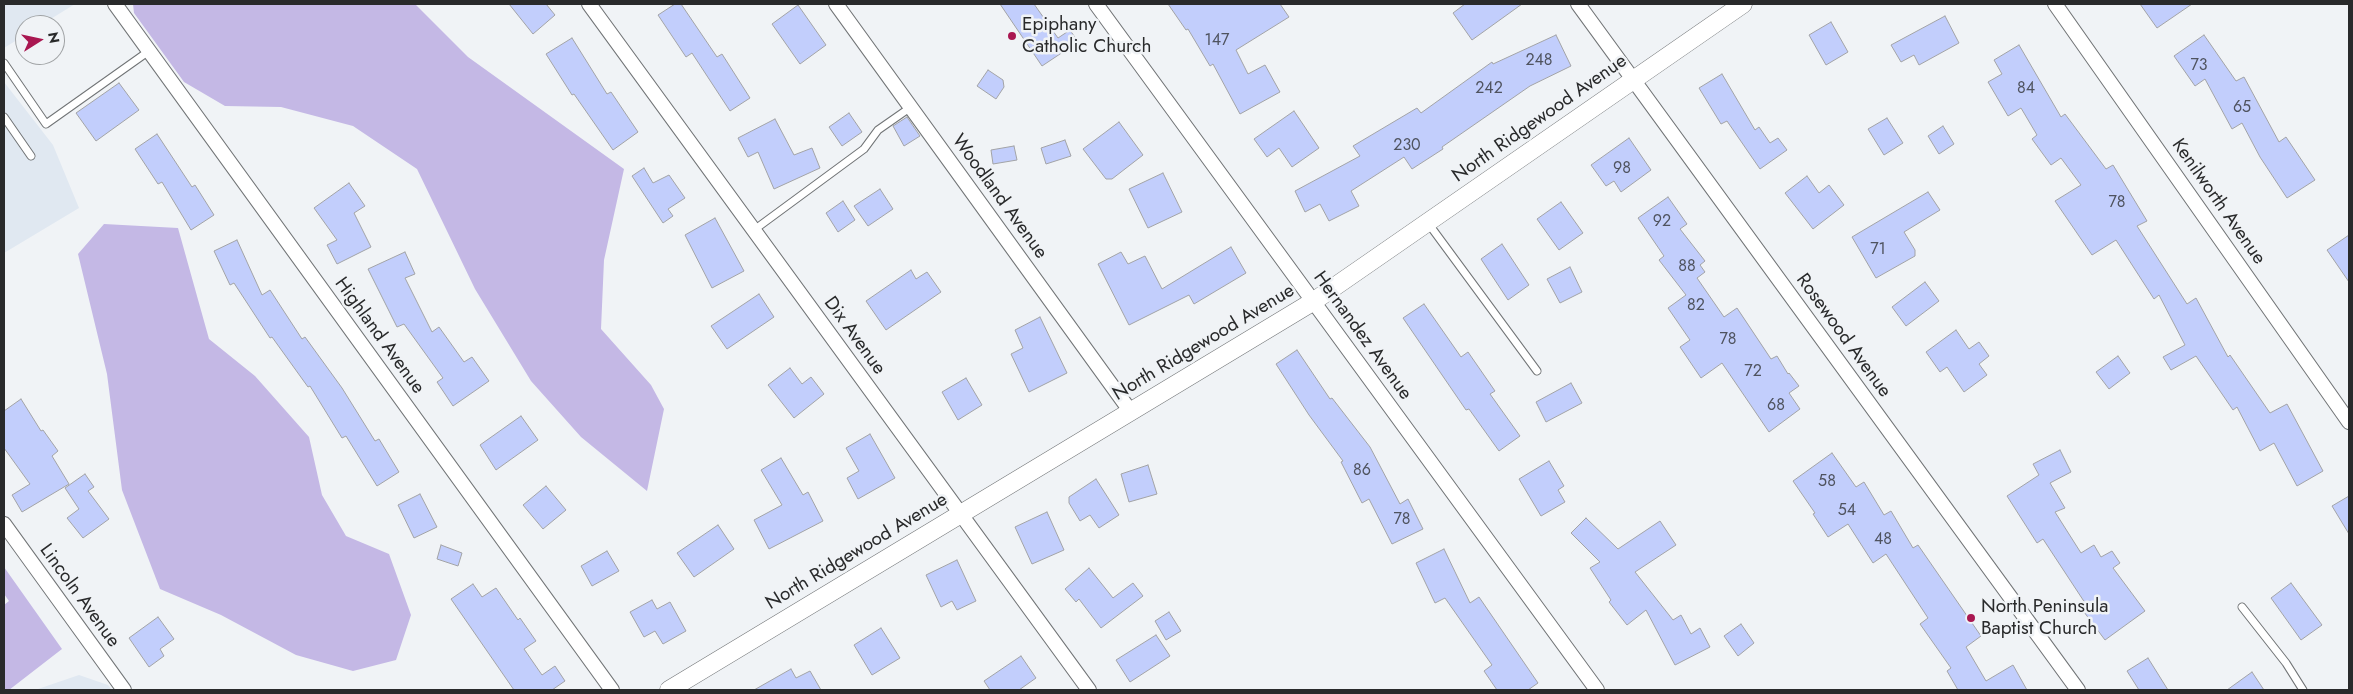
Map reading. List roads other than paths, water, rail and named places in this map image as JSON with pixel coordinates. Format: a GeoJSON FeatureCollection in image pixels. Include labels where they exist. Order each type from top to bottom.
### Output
{"type":"FeatureCollection","features":[{"type":"Feature","properties":{"kind":"street","name":"Highland Avenue"},"geometry":{"type":"LineString","coordinates":[[115,4],[612,690]]}},
{"type":"Feature","properties":{"kind":"street","name":"Dix Avenue"},"geometry":{"type":"LineString","coordinates":[[589,4],[1089,690]]}},
{"type":"Feature","properties":{"kind":"street","name":"Woodland Avenue"},"geometry":{"type":"LineString","coordinates":[[836,4],[1131,412]]}},
{"type":"Feature","properties":{"kind":"street","name":"Hernandez Avenue"},"geometry":{"type":"LineString","coordinates":[[1096,4],[1597,690]]}},
{"type":"Feature","properties":{"kind":"street","name":"Rosewood Avenue"},"geometry":{"type":"LineString","coordinates":[[1578,4],[2078,690]]}},
{"type":"Feature","properties":{"kind":"street","name":"North Ridgewood Avenue"},"geometry":{"type":"LineString","coordinates":[[669,690],[1314,302],[1743,4]]}},
{"type":"Feature","properties":{"kind":"street","name":"Kenilworth Avenue"},"geometry":{"type":"LineString","coordinates":[[2055,4],[2349,422]]}},
{"type":"Feature","properties":{"kind":"street","name":"Lincoln Avenue"},"geometry":{"type":"LineString","coordinates":[[4,524],[124,690]]}},
{"type":"Feature","properties":{"kind":"lane"},"geometry":{"type":"LineString","coordinates":[[4,63],[46,124],[149,51]]}},
{"type":"Feature","properties":{"kind":"lane"},"geometry":{"type":"LineString","coordinates":[[754,230],[864,149],[878,130],[911,107]]}},
{"type":"Feature","properties":{"kind":"lane"},"geometry":{"type":"LineString","coordinates":[[4,117],[32,156]]}},
{"type":"Feature","properties":{"kind":"lane"},"geometry":{"type":"LineString","coordinates":[[1428,223],[1537,371]]}},
{"type":"Feature","properties":{"kind":"lane"},"geometry":{"type":"LineString","coordinates":[[2242,607],[2286,663],[2303,690]]}},
{"type":"Feature","properties":{"kind":"place","name":"Epiphany Catholic Church"},"geometry":{"type":"Point","coordinates":[1012,36]}},
{"type":"Feature","properties":{"kind":"place","name":"North Peninsula Baptist Church"},"geometry":{"type":"Point","coordinates":[1971,618]}}]}
